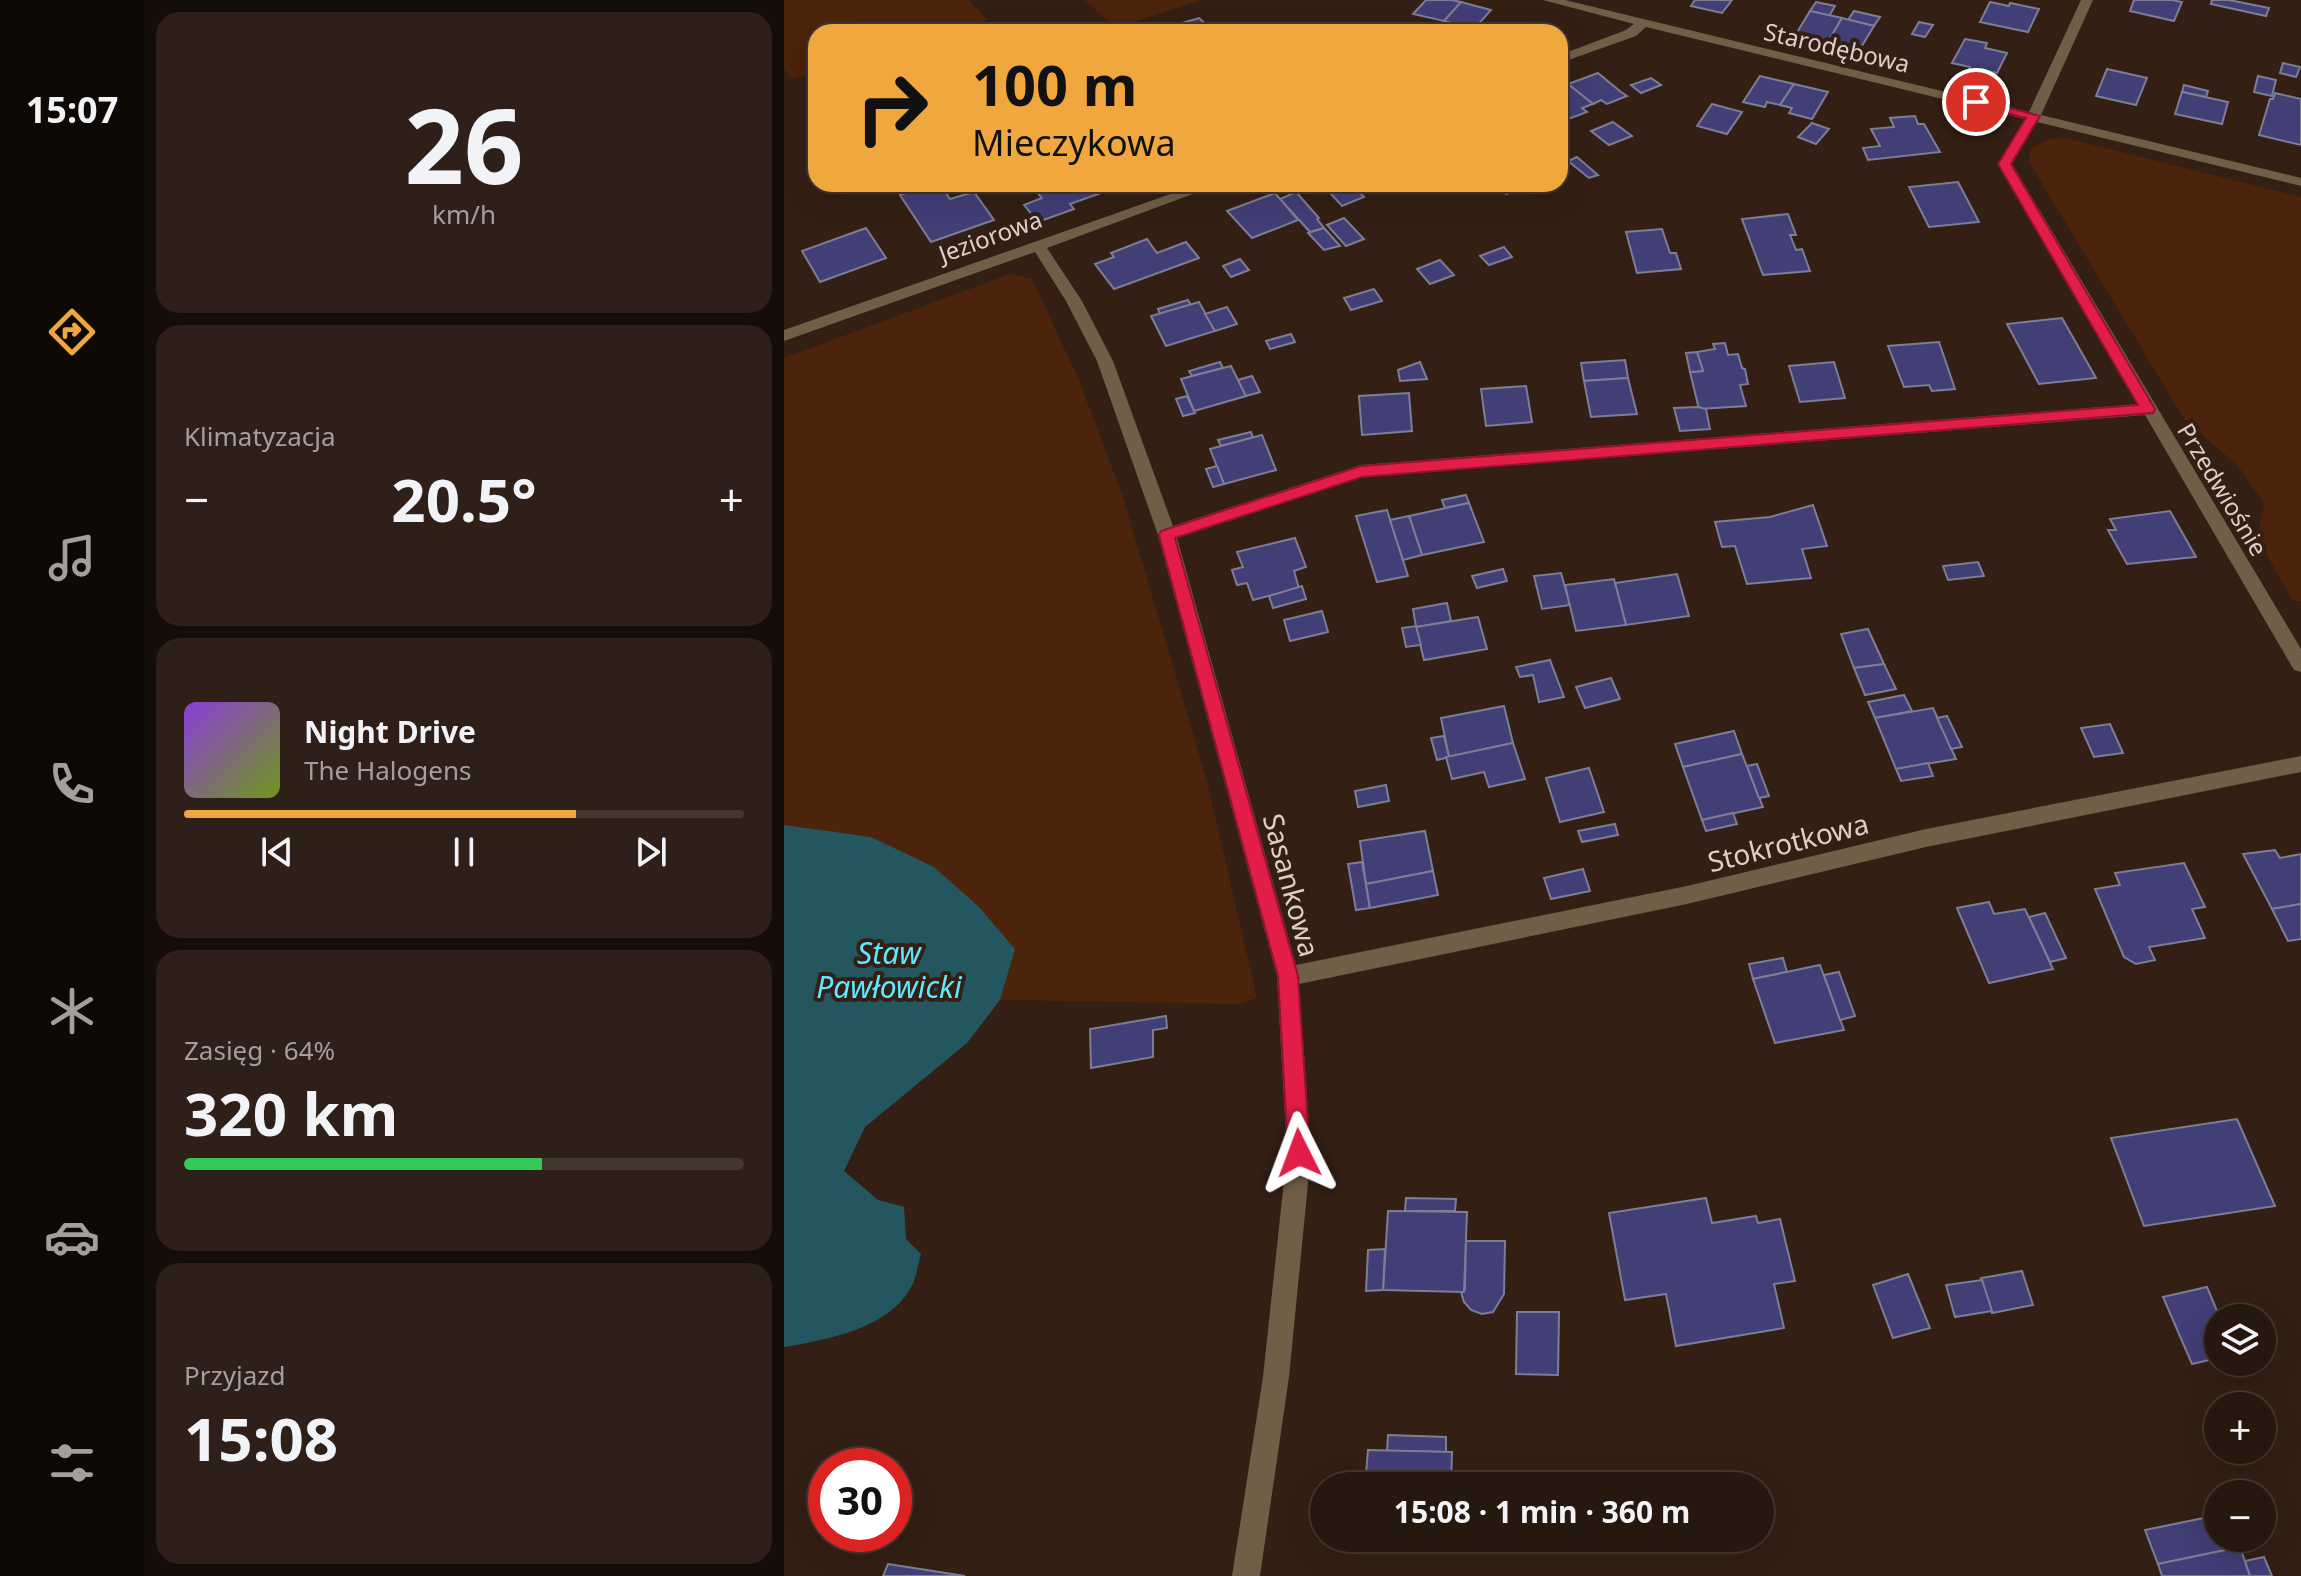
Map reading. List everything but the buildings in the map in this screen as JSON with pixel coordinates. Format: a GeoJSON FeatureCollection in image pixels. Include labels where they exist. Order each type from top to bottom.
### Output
{"type":"FeatureCollection","features":[{"type":"Feature","properties":{"kind":"street","name":"Starodębowa"},"geometry":{"type":"LineString","coordinates":[[1549,0],[2301,182]]}},
{"type":"Feature","properties":{"kind":"street","name":"Przedwiośnie"},"geometry":{"type":"LineString","coordinates":[[2087,0],[2034,116],[2005,164],[2301,665]]}},
{"type":"Feature","properties":{"kind":"street"},"geometry":{"type":"LineString","coordinates":[[1568,56],[1631,33],[1644,23]]}},
{"type":"Feature","properties":{"kind":"street","name":"Jeziorowa"},"geometry":{"type":"LineString","coordinates":[[784,336],[1190,192]]}},
{"type":"Feature","properties":{"kind":"street","name":"Sasankowa"},"geometry":{"type":"LineString","coordinates":[[1038,245],[1074,301],[1105,361],[1167,535],[1288,976],[1299,1153],[1276,1377],[1246,1576]]}},
{"type":"Feature","properties":{"kind":"street"},"geometry":{"type":"LineString","coordinates":[[1167,535],[1361,471],[2148,409]]}},
{"type":"Feature","properties":{"kind":"street","name":"Stokrotkowa"},"geometry":{"type":"LineString","coordinates":[[1288,976],[1687,895],[1926,838],[2301,764]]}},
{"type":"Feature","properties":{"kind":"shaded area"},"geometry":{"type":"Polygon","coordinates":[[[784,0],[969,0],[988,20],[975,24],[808,24],[808,74],[792,79],[784,69],[784,0]]]}},
{"type":"Feature","properties":{"kind":"shaded area"},"geometry":{"type":"Polygon","coordinates":[[[1084,0],[1202,0],[1128,24],[1111,24],[1084,0]]]}},
{"type":"Feature","properties":{"kind":"shaded area"},"geometry":{"type":"Polygon","coordinates":[[[2066,138],[2301,197],[2301,601],[2293,601],[2257,538],[2264,504],[2238,466],[2184,419],[2029,162],[2031,148],[2051,139],[2066,138]]]}},
{"type":"Feature","properties":{"kind":"shaded area"},"geometry":{"type":"Polygon","coordinates":[[[1010,274],[1032,279],[1079,380],[1122,494],[1207,781],[1257,998],[1240,1004],[1000,1000],[967,1043],[865,1127],[844,1171],[878,1200],[904,1207],[906,1239],[921,1254],[910,1289],[900,1303],[871,1323],[818,1341],[784,1347],[784,358],[1010,274]]]}},
{"type":"Feature","properties":{"kind":"water","name":"Staw Pawłowicki"},"geometry":{"type":"Polygon","coordinates":[[[784,825],[871,837],[934,867],[979,907],[1015,949],[1000,1000],[967,1043],[865,1127],[844,1171],[878,1200],[904,1207],[906,1239],[921,1254],[910,1289],[900,1303],[871,1323],[818,1341],[784,1347],[784,825]]]}},
{"type":"Feature","properties":{"kind":"route"},"geometry":{"type":"LineString","coordinates":[[1299,1153],[1288,976],[1167,535],[1361,471],[2148,409],[2005,164],[2034,116],[1976,102]]}}]}
